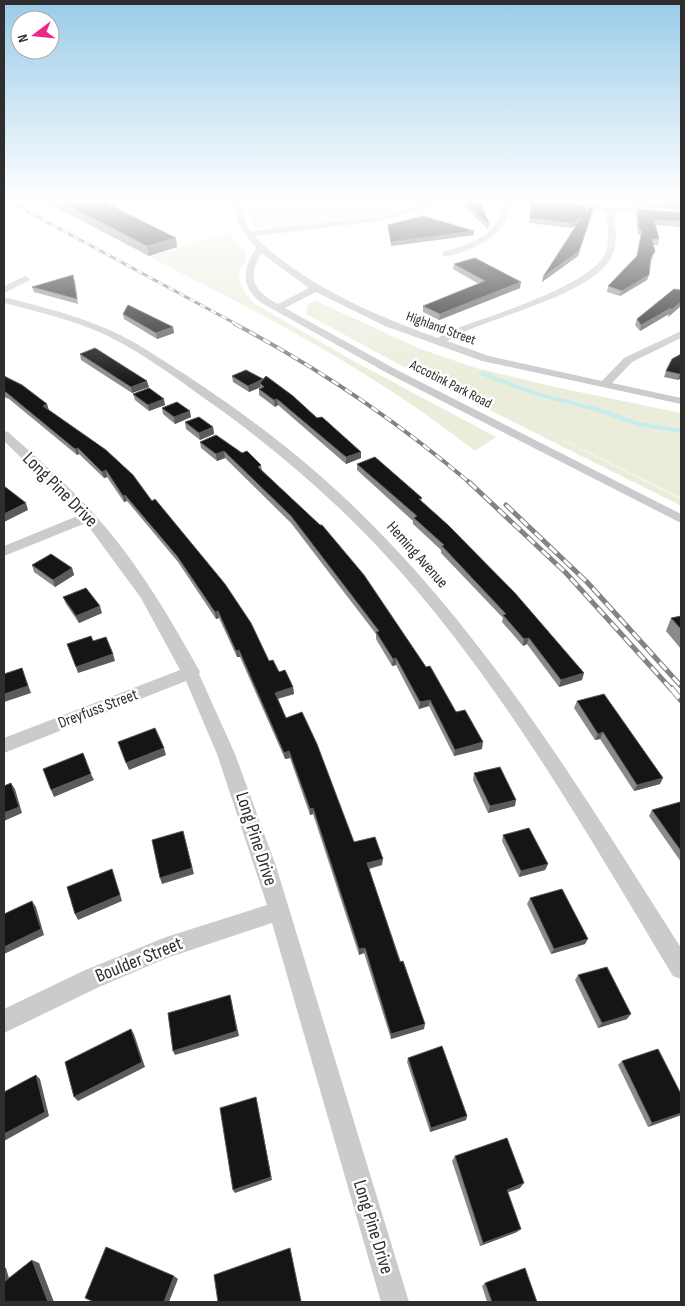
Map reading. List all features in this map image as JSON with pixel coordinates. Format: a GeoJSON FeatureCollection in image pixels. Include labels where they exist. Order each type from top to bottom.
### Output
{"type":"FeatureCollection","features":[{"type":"Feature","properties":{"kind":"street","name":"Accotink Park Road"},"geometry":{"type":"LineString","coordinates":[[251,263],[249,266],[249,282],[258,296],[278,308],[393,372],[681,519]]}},
{"type":"Feature","properties":{"kind":"street","name":"Highland Street"},"geometry":{"type":"LineString","coordinates":[[280,263],[316,289],[389,324],[437,342],[499,363],[681,401]]}},
{"type":"Feature","properties":{"kind":"street"},"geometry":{"type":"LineString","coordinates":[[437,342],[451,334],[568,287],[596,270],[603,263]]}},
{"type":"Feature","properties":{"kind":"street"},"geometry":{"type":"LineString","coordinates":[[4,290],[24,279]]}},
{"type":"Feature","properties":{"kind":"street"},"geometry":{"type":"LineString","coordinates":[[278,308],[294,298],[316,289]]}},
{"type":"Feature","properties":{"kind":"street","name":"Heming Avenue"},"geometry":{"type":"LineString","coordinates":[[4,300],[79,320],[124,342],[252,424],[292,456],[345,503],[445,612],[507,696],[562,778],[681,968]]}},
{"type":"Feature","properties":{"kind":"street"},"geometry":{"type":"LineString","coordinates":[[605,385],[612,373],[622,363],[681,334]]}},
{"type":"Feature","properties":{"kind":"street","name":"Long Pine Drive"},"geometry":{"type":"LineString","coordinates":[[4,435],[47,473],[112,545],[143,587],[192,672],[234,771],[279,912],[395,1302]]}},
{"type":"Feature","properties":{"kind":"street"},"geometry":{"type":"LineString","coordinates":[[4,551],[88,517]]}},
{"type":"Feature","properties":{"kind":"street","name":"Dreyfuss Street"},"geometry":{"type":"LineString","coordinates":[[4,746],[192,672]]}},
{"type":"Feature","properties":{"kind":"street","name":"Boulder Street"},"geometry":{"type":"LineString","coordinates":[[4,1021],[91,979],[166,948],[279,912]]}},
{"type":"Feature","properties":{"kind":"green space"},"geometry":{"type":"Polygon","coordinates":[[[161,263],[244,263],[240,274],[241,283],[245,293],[255,304],[359,364],[496,437],[475,451],[398,395],[358,370],[235,301],[161,263]]]}},
{"type":"Feature","properties":{"kind":"green space"},"geometry":{"type":"Polygon","coordinates":[[[316,301],[418,348],[476,368],[555,387],[681,413],[681,498],[397,358],[681,499],[681,506],[402,366],[306,314],[308,304],[316,301]]]}},
{"type":"Feature","properties":{"kind":"building"},"geometry":{"type":"Polygon","coordinates":[[[484,263],[521,282],[440,314],[423,306],[485,281],[454,264],[484,263]]]}},
{"type":"Feature","properties":{"kind":"building"},"geometry":{"type":"Polygon","coordinates":[[[552,263],[562,263],[543,277],[552,263]]]}},
{"type":"Feature","properties":{"kind":"building"},"geometry":{"type":"Polygon","coordinates":[[[630,263],[650,263],[649,275],[622,291],[608,286],[630,263]]]}},
{"type":"Feature","properties":{"kind":"building"},"geometry":{"type":"Polygon","coordinates":[[[73,275],[77,299],[32,287],[73,275]]]}},
{"type":"Feature","properties":{"kind":"building"},"geometry":{"type":"Polygon","coordinates":[[[681,287],[681,302],[670,311],[671,308],[641,325],[637,319],[674,289],[680,290],[681,287]]]}},
{"type":"Feature","properties":{"kind":"building"},"geometry":{"type":"Polygon","coordinates":[[[128,305],[173,327],[156,333],[123,314],[128,305]]]}},
{"type":"Feature","properties":{"kind":"building"},"geometry":{"type":"Polygon","coordinates":[[[95,348],[147,381],[131,387],[80,354],[95,348]]]}},
{"type":"Feature","properties":{"kind":"building"},"geometry":{"type":"Polygon","coordinates":[[[681,354],[681,373],[666,371],[672,359],[681,354]]]}},
{"type":"Feature","properties":{"kind":"building"},"geometry":{"type":"Polygon","coordinates":[[[246,370],[263,379],[248,386],[232,376],[246,370]]]}},
{"type":"Feature","properties":{"kind":"building"},"geometry":{"type":"Polygon","coordinates":[[[4,376],[22,385],[47,404],[43,406],[106,450],[133,475],[152,501],[155,499],[225,584],[251,623],[269,661],[273,660],[279,672],[285,670],[293,687],[275,693],[286,718],[302,712],[317,744],[354,842],[375,837],[383,859],[367,863],[400,962],[403,961],[425,1024],[391,1034],[365,948],[359,949],[313,808],[310,809],[289,751],[284,753],[239,650],[236,651],[218,611],[215,612],[177,556],[125,495],[123,496],[106,470],[102,472],[78,448],[75,449],[4,391],[4,376]]]}},
{"type":"Feature","properties":{"kind":"building"},"geometry":{"type":"Polygon","coordinates":[[[266,376],[293,396],[317,418],[322,417],[361,452],[346,457],[277,399],[274,400],[259,389],[264,387],[260,383],[266,376]]]}},
{"type":"Feature","properties":{"kind":"building"},"geometry":{"type":"Polygon","coordinates":[[[149,388],[164,399],[148,405],[133,394],[149,388]]]}},
{"type":"Feature","properties":{"kind":"building"},"geometry":{"type":"Polygon","coordinates":[[[177,402],[190,411],[174,417],[162,408],[177,402]]]}},
{"type":"Feature","properties":{"kind":"building"},"geometry":{"type":"Polygon","coordinates":[[[199,417],[213,427],[199,433],[185,422],[199,417]]]}},
{"type":"Feature","properties":{"kind":"building"},"geometry":{"type":"Polygon","coordinates":[[[216,435],[242,453],[247,451],[261,465],[258,467],[322,525],[364,575],[426,667],[430,666],[456,712],[465,710],[483,742],[455,750],[430,700],[420,702],[396,658],[393,659],[376,632],[379,631],[291,516],[224,451],[216,454],[200,442],[216,435]]]}},
{"type":"Feature","properties":{"kind":"building"},"geometry":{"type":"Polygon","coordinates":[[[375,457],[422,498],[419,499],[448,525],[515,593],[584,673],[561,680],[529,638],[524,639],[503,615],[506,614],[442,546],[444,545],[414,518],[417,516],[357,464],[375,457]]]}},
{"type":"Feature","properties":{"kind":"building"},"geometry":{"type":"Polygon","coordinates":[[[4,486],[26,503],[4,514],[4,486]]]}},
{"type":"Feature","properties":{"kind":"building"},"geometry":{"type":"Polygon","coordinates":[[[51,554],[72,568],[53,580],[32,565],[51,554]]]}},
{"type":"Feature","properties":{"kind":"building"},"geometry":{"type":"Polygon","coordinates":[[[86,588],[100,606],[76,616],[63,597],[86,588]]]}},
{"type":"Feature","properties":{"kind":"building"},"geometry":{"type":"Polygon","coordinates":[[[681,616],[681,629],[671,618],[681,616]]]}},
{"type":"Feature","properties":{"kind":"building"},"geometry":{"type":"Polygon","coordinates":[[[91,636],[93,641],[106,637],[113,654],[76,667],[67,644],[91,636]]]}},
{"type":"Feature","properties":{"kind":"building"},"geometry":{"type":"Polygon","coordinates":[[[22,668],[28,686],[4,694],[4,674],[22,668]]]}},
{"type":"Feature","properties":{"kind":"building"},"geometry":{"type":"Polygon","coordinates":[[[604,694],[663,778],[637,785],[603,732],[598,734],[577,701],[604,694]]]}},
{"type":"Feature","properties":{"kind":"building"},"geometry":{"type":"Polygon","coordinates":[[[155,728],[164,748],[126,763],[118,742],[155,728]]]}},
{"type":"Feature","properties":{"kind":"building"},"geometry":{"type":"Polygon","coordinates":[[[83,753],[91,774],[51,790],[43,769],[83,753]]]}},
{"type":"Feature","properties":{"kind":"building"},"geometry":{"type":"Polygon","coordinates":[[[500,767],[516,800],[490,806],[474,773],[500,767]]]}},
{"type":"Feature","properties":{"kind":"building"},"geometry":{"type":"Polygon","coordinates":[[[11,783],[19,807],[4,813],[4,786],[11,783]]]}},
{"type":"Feature","properties":{"kind":"building"},"geometry":{"type":"Polygon","coordinates":[[[681,803],[681,851],[652,810],[681,803]]]}},
{"type":"Feature","properties":{"kind":"building"},"geometry":{"type":"Polygon","coordinates":[[[529,828],[548,864],[521,871],[503,835],[529,828]]]}},
{"type":"Feature","properties":{"kind":"building"},"geometry":{"type":"Polygon","coordinates":[[[183,831],[192,868],[160,878],[152,840],[183,831]]]}},
{"type":"Feature","properties":{"kind":"building"},"geometry":{"type":"Polygon","coordinates":[[[112,869],[120,895],[75,914],[67,887],[112,869]]]}},
{"type":"Feature","properties":{"kind":"building"},"geometry":{"type":"Polygon","coordinates":[[[562,889],[588,939],[554,949],[530,898],[562,889]]]}},
{"type":"Feature","properties":{"kind":"building"},"geometry":{"type":"Polygon","coordinates":[[[32,901],[41,929],[4,947],[4,914],[32,901]]]}},
{"type":"Feature","properties":{"kind":"building"},"geometry":{"type":"Polygon","coordinates":[[[607,967],[631,1014],[602,1023],[578,975],[607,967]]]}},
{"type":"Feature","properties":{"kind":"building"},"geometry":{"type":"Polygon","coordinates":[[[230,995],[237,1031],[173,1051],[168,1013],[230,995]]]}},
{"type":"Feature","properties":{"kind":"building"},"geometry":{"type":"Polygon","coordinates":[[[131,1029],[142,1062],[74,1097],[65,1062],[131,1029]]]}},
{"type":"Feature","properties":{"kind":"building"},"geometry":{"type":"Polygon","coordinates":[[[442,1046],[467,1116],[431,1128],[408,1058],[442,1046]]]}},
{"type":"Feature","properties":{"kind":"building"},"geometry":{"type":"Polygon","coordinates":[[[658,1049],[681,1094],[681,1113],[652,1123],[622,1061],[658,1049]]]}},
{"type":"Feature","properties":{"kind":"building"},"geometry":{"type":"Polygon","coordinates":[[[36,1075],[45,1112],[4,1134],[4,1092],[36,1075]]]}},
{"type":"Feature","properties":{"kind":"building"},"geometry":{"type":"Polygon","coordinates":[[[256,1097],[271,1177],[233,1190],[220,1108],[256,1097]]]}},
{"type":"Feature","properties":{"kind":"building"},"geometry":{"type":"Polygon","coordinates":[[[507,1138],[524,1183],[507,1190],[521,1229],[483,1243],[455,1156],[507,1138]]]}},
{"type":"Feature","properties":{"kind":"building"},"geometry":{"type":"Polygon","coordinates":[[[106,1247],[174,1276],[164,1302],[94,1302],[85,1298],[106,1247]]]}},
{"type":"Feature","properties":{"kind":"building"},"geometry":{"type":"Polygon","coordinates":[[[290,1248],[301,1301],[218,1302],[214,1275],[290,1248]]]}},
{"type":"Feature","properties":{"kind":"building"},"geometry":{"type":"Polygon","coordinates":[[[32,1260],[48,1302],[4,1302],[4,1282],[32,1260]]]}},
{"type":"Feature","properties":{"kind":"building"},"geometry":{"type":"Polygon","coordinates":[[[525,1268],[537,1302],[492,1302],[485,1283],[525,1268]]]}},
{"type":"Feature","properties":{"kind":"waterway"},"geometry":{"type":"LineString","coordinates":[[483,374],[537,394],[599,410],[638,424],[681,431]]}},
{"type":"Feature","properties":{"kind":"railway"},"geometry":{"type":"LineString","coordinates":[[123,263],[238,325]]}},
{"type":"Feature","properties":{"kind":"railway"},"geometry":{"type":"LineString","coordinates":[[235,324],[267,341],[357,397],[414,438],[470,483]]}},
{"type":"Feature","properties":{"kind":"railway"},"geometry":{"type":"LineString","coordinates":[[469,482],[566,573],[672,690]]}},
{"type":"Feature","properties":{"kind":"railway"},"geometry":{"type":"LineString","coordinates":[[506,505],[587,582],[681,686]]}},
{"type":"Feature","properties":{"kind":"railway"},"geometry":{"type":"LineString","coordinates":[[671,688],[681,700]]}}]}
